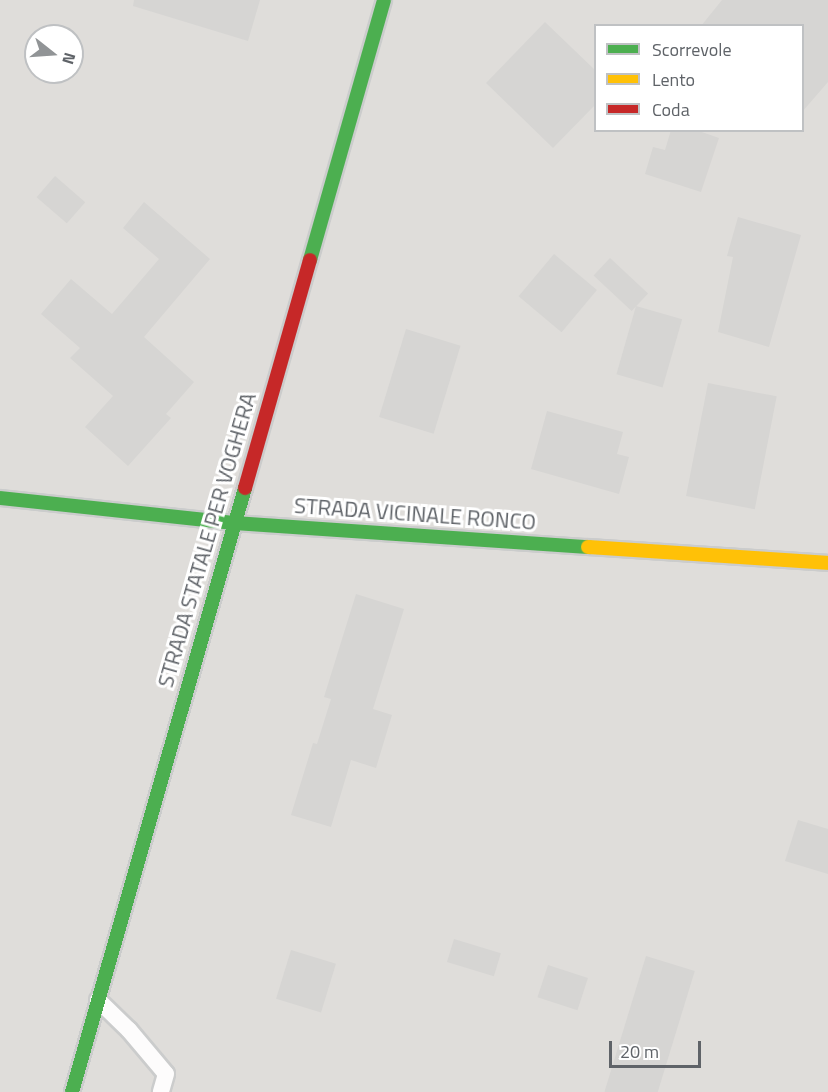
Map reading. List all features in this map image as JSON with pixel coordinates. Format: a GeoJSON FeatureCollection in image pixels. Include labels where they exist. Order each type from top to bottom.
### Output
{"type":"FeatureCollection","features":[{"type":"Feature","properties":{"kind":"main road","name":"STRADA STATALE PER VOGHERA"},"geometry":{"type":"LineString","coordinates":[[72,1092],[384,0]]}},
{"type":"Feature","properties":{"kind":"main road","name":"STRADA VICINALE RONCO"},"geometry":{"type":"LineString","coordinates":[[0,498],[234,523],[828,562]]}},
{"type":"Feature","properties":{"kind":"lane"},"geometry":{"type":"LineString","coordinates":[[98,1000],[129,1030],[166,1074],[161,1092]]}},
{"type":"Feature","properties":{"kind":"shaded area"},"geometry":{"type":"Polygon","coordinates":[[[0,0],[828,0],[828,1092],[0,1092],[0,0]]]}},
{"type":"Feature","properties":{"kind":"building"},"geometry":{"type":"Polygon","coordinates":[[[134,0],[260,0],[248,41],[133,6],[134,0]]]}},
{"type":"Feature","properties":{"kind":"building"},"geometry":{"type":"Polygon","coordinates":[[[722,0],[828,0],[828,82],[804,110],[804,24],[703,24],[722,0]]]}},
{"type":"Feature","properties":{"kind":"building"},"geometry":{"type":"Polygon","coordinates":[[[545,22],[594,69],[594,106],[553,148],[486,83],[545,22]]]}},
{"type":"Feature","properties":{"kind":"building"},"geometry":{"type":"Polygon","coordinates":[[[670,132],[702,132],[719,138],[701,192],[645,174],[653,147],[665,150],[670,132]]]}},
{"type":"Feature","properties":{"kind":"building"},"geometry":{"type":"Polygon","coordinates":[[[55,176],[85,202],[67,223],[37,197],[55,176]]]}},
{"type":"Feature","properties":{"kind":"building"},"geometry":{"type":"Polygon","coordinates":[[[144,202],[210,259],[144,337],[194,382],[166,414],[171,418],[128,466],[85,427],[113,396],[70,358],[80,348],[41,314],[71,279],[112,314],[159,259],[123,228],[144,202]]]}},
{"type":"Feature","properties":{"kind":"building"},"geometry":{"type":"Polygon","coordinates":[[[738,217],[801,235],[769,347],[718,332],[733,257],[727,256],[738,217]]]}},
{"type":"Feature","properties":{"kind":"building"},"geometry":{"type":"Polygon","coordinates":[[[554,254],[597,290],[562,332],[519,296],[554,254]]]}},
{"type":"Feature","properties":{"kind":"building"},"geometry":{"type":"Polygon","coordinates":[[[610,258],[648,293],[632,311],[594,276],[610,258]]]}},
{"type":"Feature","properties":{"kind":"building"},"geometry":{"type":"Polygon","coordinates":[[[636,306],[682,319],[663,387],[616,374],[636,306]]]}},
{"type":"Feature","properties":{"kind":"building"},"geometry":{"type":"Polygon","coordinates":[[[406,329],[461,346],[434,434],[379,417],[406,329]]]}},
{"type":"Feature","properties":{"kind":"building"},"geometry":{"type":"Polygon","coordinates":[[[708,383],[777,396],[755,509],[686,496],[708,383]]]}},
{"type":"Feature","properties":{"kind":"building"},"geometry":{"type":"Polygon","coordinates":[[[547,411],[623,432],[617,454],[629,457],[619,494],[531,469],[547,411]]]}},
{"type":"Feature","properties":{"kind":"building"},"geometry":{"type":"Polygon","coordinates":[[[356,594],[404,609],[373,709],[392,715],[376,768],[351,760],[331,827],[291,815],[313,743],[317,744],[331,699],[324,697],[356,594]]]}},
{"type":"Feature","properties":{"kind":"building"},"geometry":{"type":"Polygon","coordinates":[[[798,820],[828,829],[828,874],[785,861],[798,820]]]}},
{"type":"Feature","properties":{"kind":"building"},"geometry":{"type":"Polygon","coordinates":[[[454,939],[501,953],[494,976],[447,962],[454,939]]]}},
{"type":"Feature","properties":{"kind":"building"},"geometry":{"type":"Polygon","coordinates":[[[291,950],[336,964],[321,1013],[276,999],[291,950]]]}},
{"type":"Feature","properties":{"kind":"building"},"geometry":{"type":"Polygon","coordinates":[[[646,956],[695,971],[658,1092],[604,1092],[646,956]]]}},
{"type":"Feature","properties":{"kind":"building"},"geometry":{"type":"Polygon","coordinates":[[[548,965],[588,978],[577,1010],[537,997],[548,965]]]}},
{"type":"Feature","properties":{"kind":"traffic: fast"},"geometry":{"type":"LineString","coordinates":[[310,260],[384,0]]}},
{"type":"Feature","properties":{"kind":"traffic: fast"},"geometry":{"type":"LineString","coordinates":[[72,1092],[245,488]]}},
{"type":"Feature","properties":{"kind":"traffic: fast"},"geometry":{"type":"LineString","coordinates":[[0,498],[234,523],[588,547]]}},
{"type":"Feature","properties":{"kind":"traffic: slow"},"geometry":{"type":"LineString","coordinates":[[588,547],[828,563]]}},
{"type":"Feature","properties":{"kind":"traffic: jam"},"geometry":{"type":"LineString","coordinates":[[245,488],[310,260]]}}]}
